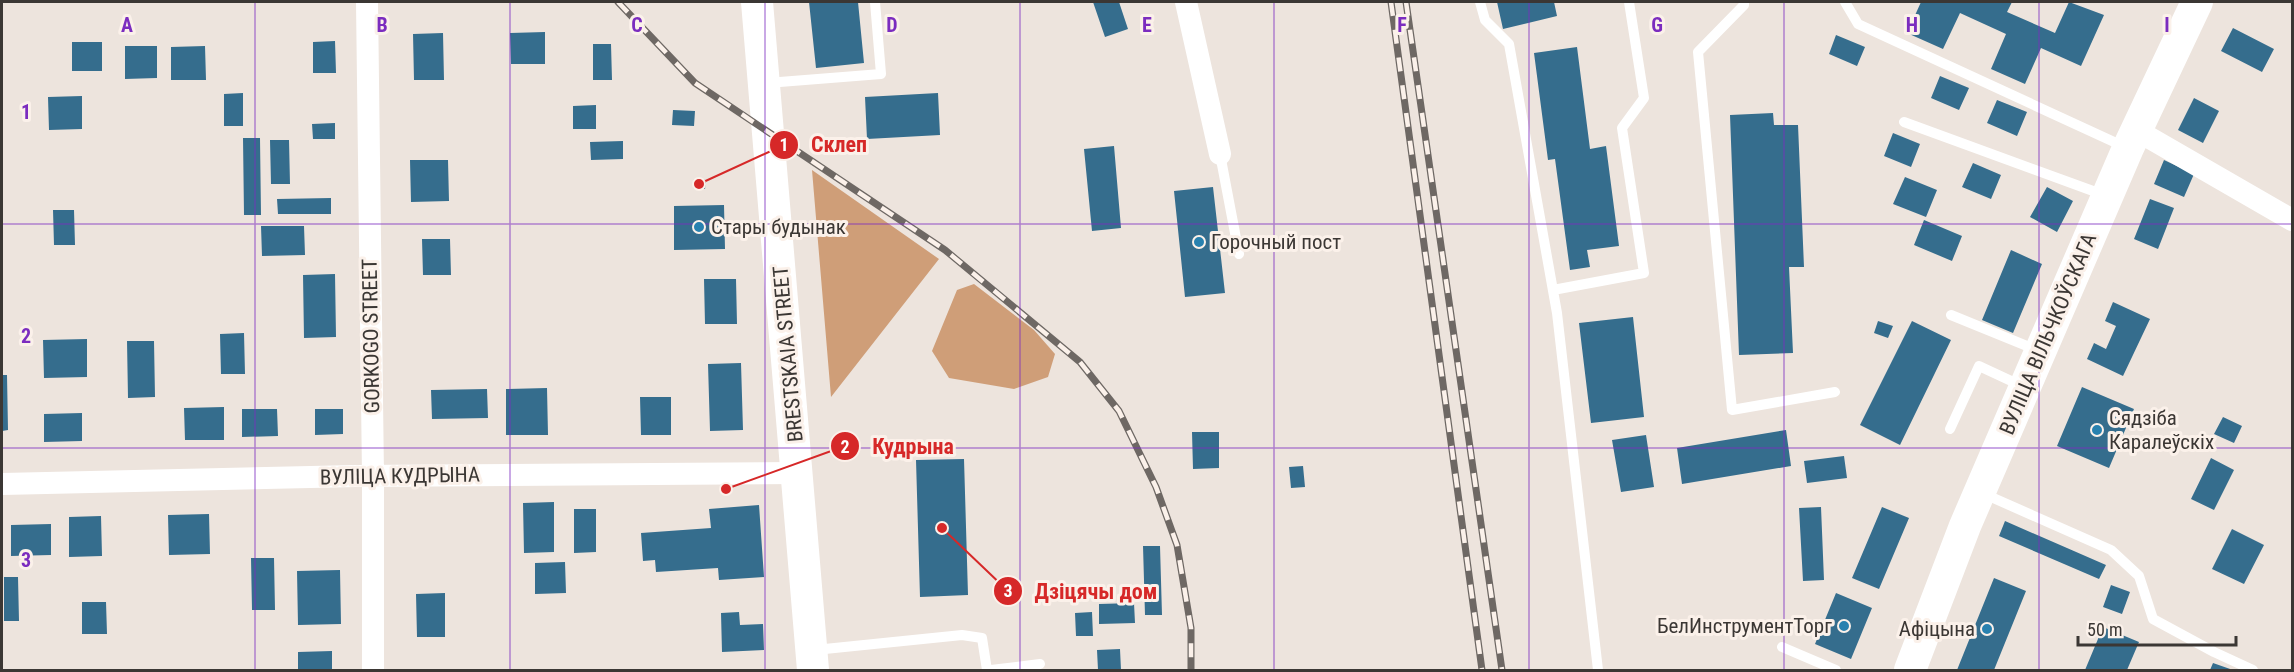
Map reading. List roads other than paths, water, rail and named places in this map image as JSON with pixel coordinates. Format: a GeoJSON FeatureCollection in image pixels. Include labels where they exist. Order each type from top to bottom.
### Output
{"type":"FeatureCollection","features":[{"type":"Feature","properties":{"kind":"main road","name":"BRESTSKAIA STREET"},"geometry":{"type":"LineString","coordinates":[[757,2],[812,660]]}},
{"type":"Feature","properties":{"kind":"main road","name":"ВУЛІЦА ВІЛЬЧКОЎСКАГА"},"geometry":{"type":"LineString","coordinates":[[1910,670],[1926,623],[1979,492],[2132,139],[2197,2]]}},
{"type":"Feature","properties":{"kind":"street","name":"GORKOGO STREET"},"geometry":{"type":"LineString","coordinates":[[367,2],[373,670]]}},
{"type":"Feature","properties":{"kind":"street"},"geometry":{"type":"LineString","coordinates":[[1186,2],[1220,154]]}},
{"type":"Feature","properties":{"kind":"street"},"geometry":{"type":"LineString","coordinates":[[2132,139],[2292,220]]}},
{"type":"Feature","properties":{"kind":"street","name":"ВУЛІЦА КУДРЫНА"},"geometry":{"type":"LineString","coordinates":[[2,484],[373,476],[798,473]]}},
{"type":"Feature","properties":{"kind":"lane"},"geometry":{"type":"LineString","coordinates":[[764,83],[881,74],[875,2]]}},
{"type":"Feature","properties":{"kind":"lane"},"geometry":{"type":"LineString","coordinates":[[1480,2],[1485,20],[1509,44],[1553,290],[1598,670]]}},
{"type":"Feature","properties":{"kind":"lane"},"geometry":{"type":"LineString","coordinates":[[1553,290],[1644,273],[1622,128],[1644,98],[1629,2]]}},
{"type":"Feature","properties":{"kind":"lane"},"geometry":{"type":"LineString","coordinates":[[1744,2],[1698,52],[1732,410],[1835,392]]}},
{"type":"Feature","properties":{"kind":"lane"},"geometry":{"type":"LineString","coordinates":[[1845,2],[1858,24],[2132,139]]}},
{"type":"Feature","properties":{"kind":"lane"},"geometry":{"type":"LineString","coordinates":[[1904,122],[2107,196]]}},
{"type":"Feature","properties":{"kind":"lane"},"geometry":{"type":"LineString","coordinates":[[1220,154],[1239,254]]}},
{"type":"Feature","properties":{"kind":"lane"},"geometry":{"type":"LineString","coordinates":[[1950,315],[2041,352]]}},
{"type":"Feature","properties":{"kind":"lane"},"geometry":{"type":"LineString","coordinates":[[1950,429],[1979,366],[2025,387]]}},
{"type":"Feature","properties":{"kind":"lane"},"geometry":{"type":"LineString","coordinates":[[1979,492],[2111,550],[2139,576],[2153,619],[2253,670]]}},
{"type":"Feature","properties":{"kind":"lane"},"geometry":{"type":"LineString","coordinates":[[812,660],[962,635],[982,638],[989,670],[1040,664]]}},
{"type":"Feature","properties":{"kind":"lane"},"geometry":{"type":"LineString","coordinates":[[1782,647],[1836,670]]}},
{"type":"Feature","properties":{"kind":"railway"},"geometry":{"type":"LineString","coordinates":[[618,2],[695,83],[945,250],[1080,362],[1119,411],[1156,487],[1177,545],[1191,628],[1191,670]]}},
{"type":"Feature","properties":{"kind":"railway"},"geometry":{"type":"LineString","coordinates":[[1391,2],[1482,670]]}},
{"type":"Feature","properties":{"kind":"railway"},"geometry":{"type":"LineString","coordinates":[[1406,2],[1502,670]]}},
{"type":"Feature","properties":{"kind":"place","name":"Склеп"},"geometry":{"type":"Point","coordinates":[699,184]}},
{"type":"Feature","properties":{"kind":"place","name":"Стары будынак"},"geometry":{"type":"Point","coordinates":[699,227]}},
{"type":"Feature","properties":{"kind":"place","name":"Горочный пост"},"geometry":{"type":"Point","coordinates":[1199,242]}},
{"type":"Feature","properties":{"kind":"place","name":"Сядзіба Каралеўскіх"},"geometry":{"type":"Point","coordinates":[2097,430]}},
{"type":"Feature","properties":{"kind":"place","name":"Кудрына"},"geometry":{"type":"Point","coordinates":[726,489]}},
{"type":"Feature","properties":{"kind":"place","name":"Дзіцячы дом"},"geometry":{"type":"Point","coordinates":[942,528]}},
{"type":"Feature","properties":{"kind":"place","name":"БелИнструментТорг"},"geometry":{"type":"Point","coordinates":[1844,626]}},
{"type":"Feature","properties":{"kind":"place","name":"Афіцына"},"geometry":{"type":"Point","coordinates":[1987,629]}}]}
